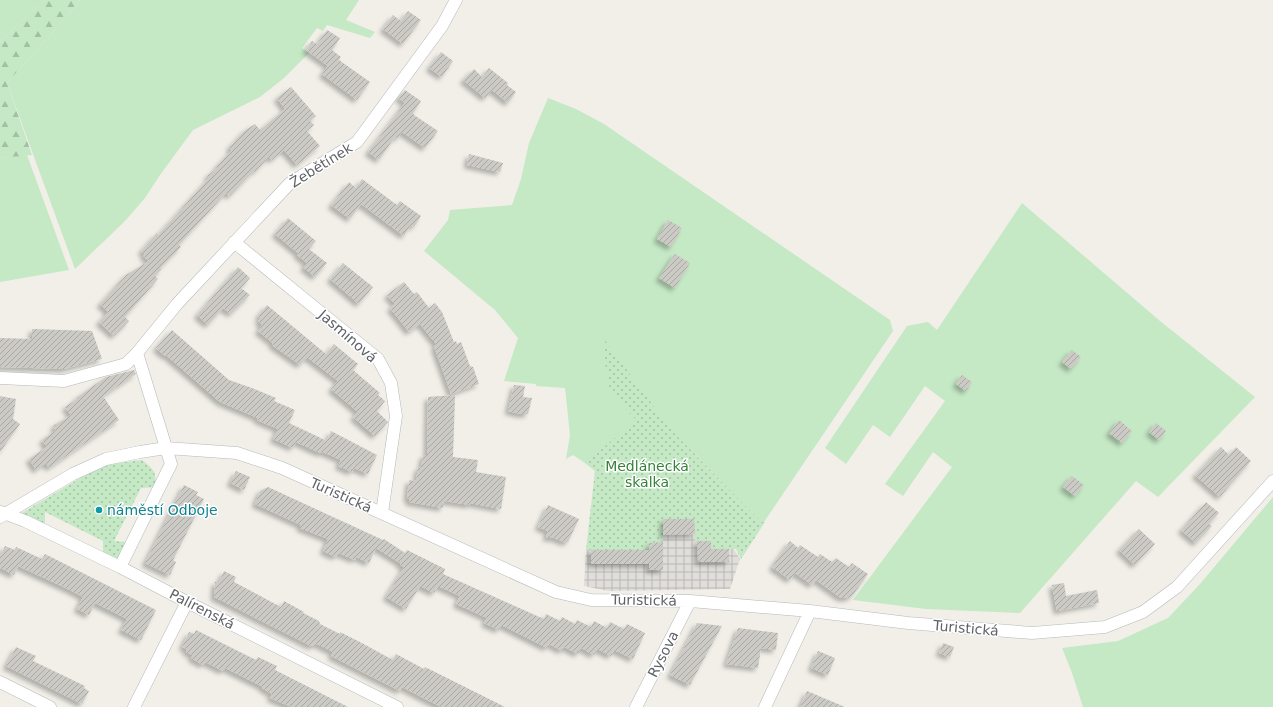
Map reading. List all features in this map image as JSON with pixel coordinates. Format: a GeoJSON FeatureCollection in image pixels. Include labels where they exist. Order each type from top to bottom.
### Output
{"type":"FeatureCollection","features":[{"type":"Feature","properties":{"kind":"street","name":"Žebětínek"},"geometry":{"type":"LineString","coordinates":[[3,378],[64,381],[126,364],[137,353],[177,304],[290,183],[357,142],[442,26],[456,0]]}},
{"type":"Feature","properties":{"kind":"street","name":"Jasmínová"},"geometry":{"type":"LineString","coordinates":[[234,242],[378,359],[391,382],[396,416],[382,513]]}},
{"type":"Feature","properties":{"kind":"street"},"geometry":{"type":"LineString","coordinates":[[120,566],[171,464],[137,353]]}},
{"type":"Feature","properties":{"kind":"street","name":"Turistická"},"geometry":{"type":"LineString","coordinates":[[2,514],[73,474],[106,459],[166,448],[237,453],[282,468],[556,592],[591,600],[690,601],[810,611],[908,623],[1032,633],[1105,627],[1143,612],[1177,586],[1273,481]]}},
{"type":"Feature","properties":{"kind":"street","name":"Palírenská"},"geometry":{"type":"LineString","coordinates":[[2,514],[25,521],[120,566],[187,602],[397,707]]}},
{"type":"Feature","properties":{"kind":"street","name":"Rysova"},"geometry":{"type":"LineString","coordinates":[[636,707],[690,601]]}},
{"type":"Feature","properties":{"kind":"street"},"geometry":{"type":"LineString","coordinates":[[134,707],[187,602]]}},
{"type":"Feature","properties":{"kind":"street"},"geometry":{"type":"LineString","coordinates":[[765,707],[810,611]]}},
{"type":"Feature","properties":{"kind":"street"},"geometry":{"type":"LineString","coordinates":[[0,682],[50,707]]}},
{"type":"Feature","properties":{"kind":"shaded area"},"geometry":{"type":"Polygon","coordinates":[[[661,515],[696,516],[731,544],[740,559],[730,589],[608,591],[584,586],[586,550],[661,515]]]}},
{"type":"Feature","properties":{"kind":"green space"},"geometry":{"type":"Polygon","coordinates":[[[0,0],[45,0],[0,42],[0,0]]]}},
{"type":"Feature","properties":{"kind":"green space"},"geometry":{"type":"Polygon","coordinates":[[[45,0],[80,0],[7,83],[32,155],[0,158],[0,42],[45,0]]]}},
{"type":"Feature","properties":{"kind":"green space"},"geometry":{"type":"Polygon","coordinates":[[[80,0],[359,0],[346,20],[375,32],[370,38],[327,25],[323,31],[317,28],[302,48],[309,53],[284,78],[260,97],[193,130],[145,198],[125,221],[75,269],[7,83],[80,0]]]}},
{"type":"Feature","properties":{"kind":"green space"},"geometry":{"type":"Polygon","coordinates":[[[548,98],[576,109],[604,124],[890,320],[893,331],[764,522],[760,522],[696,455],[694,457],[597,471],[573,455],[566,459],[570,435],[565,388],[536,386],[536,384],[504,381],[518,338],[495,310],[424,251],[448,220],[450,210],[512,205],[521,179],[529,143],[548,98]]]}},
{"type":"Feature","properties":{"kind":"green space"},"geometry":{"type":"Polygon","coordinates":[[[27,155],[69,270],[0,282],[0,158],[27,155]]]}},
{"type":"Feature","properties":{"kind":"green space"},"geometry":{"type":"Polygon","coordinates":[[[1022,203],[1160,321],[1255,397],[1158,497],[1136,481],[1020,613],[926,609],[853,600],[952,467],[933,452],[903,496],[885,484],[945,401],[925,386],[890,437],[873,425],[846,464],[825,448],[907,326],[928,322],[937,330],[1022,203]]]}},
{"type":"Feature","properties":{"kind":"green space","name":"Medlánecká skalka"},"geometry":{"type":"Polygon","coordinates":[[[604,339],[672,431],[761,522],[765,522],[741,559],[736,549],[711,549],[711,541],[695,541],[694,520],[663,520],[663,542],[649,543],[649,555],[643,550],[586,550],[595,471],[585,463],[636,420],[610,391],[604,357],[604,339]]]}},
{"type":"Feature","properties":{"kind":"green space","name":"náměstí Odboje"},"geometry":{"type":"Polygon","coordinates":[[[142,460],[155,474],[155,487],[141,488],[114,541],[127,542],[116,561],[103,554],[103,541],[45,512],[45,525],[22,513],[82,477],[110,464],[142,460]]]}},
{"type":"Feature","properties":{"kind":"green space"},"geometry":{"type":"Polygon","coordinates":[[[1273,497],[1273,707],[1083,707],[1062,648],[1118,641],[1168,618],[1200,584],[1273,497]]]}},
{"type":"Feature","properties":{"kind":"building"},"geometry":{"type":"Polygon","coordinates":[[[408,11],[421,20],[403,44],[383,29],[393,15],[401,21],[408,11]]]}},
{"type":"Feature","properties":{"kind":"building"},"geometry":{"type":"Polygon","coordinates":[[[327,30],[340,38],[332,50],[341,57],[339,60],[370,82],[357,100],[322,74],[328,66],[306,50],[312,41],[317,44],[327,30]]]}},
{"type":"Feature","properties":{"kind":"building"},"geometry":{"type":"Polygon","coordinates":[[[441,52],[453,61],[442,77],[429,68],[441,52]]]}},
{"type":"Feature","properties":{"kind":"building"},"geometry":{"type":"Polygon","coordinates":[[[489,68],[508,83],[507,85],[516,92],[508,103],[492,90],[485,98],[463,80],[474,69],[482,77],[489,68]]]}},
{"type":"Feature","properties":{"kind":"building"},"geometry":{"type":"Polygon","coordinates":[[[291,87],[316,116],[310,121],[314,125],[307,131],[320,146],[297,165],[284,150],[272,160],[269,157],[230,196],[226,193],[179,245],[181,247],[160,268],[162,269],[155,276],[158,279],[125,317],[129,321],[114,336],[99,322],[108,312],[100,304],[126,275],[149,261],[143,256],[145,254],[141,251],[157,233],[158,235],[209,178],[207,176],[217,168],[216,167],[232,150],[229,148],[244,131],[255,124],[260,130],[285,109],[277,98],[291,87]]]}},
{"type":"Feature","properties":{"kind":"building"},"geometry":{"type":"Polygon","coordinates":[[[405,90],[421,101],[413,113],[414,115],[438,131],[425,148],[402,132],[398,138],[395,137],[379,160],[368,152],[405,103],[398,98],[405,90]]]}},
{"type":"Feature","properties":{"kind":"building"},"geometry":{"type":"Polygon","coordinates":[[[469,154],[503,163],[500,172],[467,165],[469,154]]]}},
{"type":"Feature","properties":{"kind":"building"},"geometry":{"type":"Polygon","coordinates":[[[362,179],[397,205],[400,201],[421,216],[414,227],[411,225],[404,236],[361,204],[350,219],[331,205],[349,182],[356,188],[362,179]]]}},
{"type":"Feature","properties":{"kind":"building"},"geometry":{"type":"Polygon","coordinates":[[[288,218],[316,241],[309,249],[327,263],[315,277],[303,267],[307,263],[297,255],[299,254],[275,234],[288,218]]]}},
{"type":"Feature","properties":{"kind":"building"},"geometry":{"type":"Polygon","coordinates":[[[668,220],[682,228],[671,247],[657,239],[668,220]]]}},
{"type":"Feature","properties":{"kind":"building"},"geometry":{"type":"Polygon","coordinates":[[[675,254],[690,263],[675,288],[659,278],[675,254]]]}},
{"type":"Feature","properties":{"kind":"building"},"geometry":{"type":"Polygon","coordinates":[[[343,263],[373,287],[359,304],[330,279],[343,263]]]}},
{"type":"Feature","properties":{"kind":"building"},"geometry":{"type":"Polygon","coordinates":[[[238,267],[250,278],[241,288],[250,295],[231,314],[223,308],[208,325],[197,315],[238,267]]]}},
{"type":"Feature","properties":{"kind":"building"},"geometry":{"type":"Polygon","coordinates":[[[404,282],[414,294],[417,292],[429,308],[435,303],[442,312],[454,342],[456,341],[457,344],[461,342],[479,384],[451,394],[434,346],[437,345],[420,324],[409,332],[390,308],[395,304],[387,295],[404,282]]]}},
{"type":"Feature","properties":{"kind":"building"},"geometry":{"type":"Polygon","coordinates":[[[267,305],[326,354],[334,344],[358,364],[353,370],[380,393],[378,395],[385,401],[377,411],[388,422],[375,436],[353,417],[358,412],[331,389],[338,381],[307,357],[300,365],[272,345],[273,343],[258,331],[262,325],[258,321],[261,318],[258,316],[267,305]]]}},
{"type":"Feature","properties":{"kind":"building"},"geometry":{"type":"Polygon","coordinates":[[[32,329],[92,331],[102,359],[64,369],[0,367],[0,338],[32,339],[32,329]]]}},
{"type":"Feature","properties":{"kind":"building"},"geometry":{"type":"Polygon","coordinates":[[[172,330],[229,380],[276,398],[274,401],[295,410],[289,423],[327,441],[331,431],[377,455],[368,474],[354,468],[352,472],[338,466],[341,460],[323,452],[320,453],[296,442],[293,448],[273,439],[278,429],[257,420],[258,418],[220,402],[156,348],[172,330]]]}},
{"type":"Feature","properties":{"kind":"building"},"geometry":{"type":"Polygon","coordinates":[[[1072,350],[1081,357],[1071,369],[1062,362],[1072,350]]]}},
{"type":"Feature","properties":{"kind":"building"},"geometry":{"type":"Polygon","coordinates":[[[134,370],[136,374],[103,396],[119,420],[49,468],[46,463],[36,470],[29,459],[47,447],[42,440],[56,430],[53,426],[71,415],[65,407],[106,377],[134,370]]]}},
{"type":"Feature","properties":{"kind":"building"},"geometry":{"type":"Polygon","coordinates":[[[962,375],[972,382],[966,391],[956,384],[962,375]]]}},
{"type":"Feature","properties":{"kind":"building"},"geometry":{"type":"Polygon","coordinates":[[[514,385],[525,386],[523,397],[532,398],[528,414],[508,411],[514,385]]]}},
{"type":"Feature","properties":{"kind":"building"},"geometry":{"type":"Polygon","coordinates":[[[455,395],[453,457],[478,460],[476,472],[506,477],[501,509],[470,503],[470,505],[444,501],[443,508],[409,502],[409,499],[407,498],[409,480],[416,481],[418,467],[421,468],[423,455],[427,455],[428,397],[455,395]]]}},
{"type":"Feature","properties":{"kind":"building"},"geometry":{"type":"Polygon","coordinates":[[[0,396],[16,399],[13,419],[20,424],[0,452],[0,396]]]}},
{"type":"Feature","properties":{"kind":"building"},"geometry":{"type":"Polygon","coordinates":[[[1119,420],[1132,431],[1122,443],[1109,433],[1119,420]]]}},
{"type":"Feature","properties":{"kind":"building"},"geometry":{"type":"Polygon","coordinates":[[[1156,423],[1166,431],[1159,440],[1149,432],[1156,423]]]}},
{"type":"Feature","properties":{"kind":"building"},"geometry":{"type":"Polygon","coordinates":[[[1221,447],[1229,455],[1236,447],[1251,461],[1220,497],[1195,475],[1221,447]]]}},
{"type":"Feature","properties":{"kind":"building"},"geometry":{"type":"Polygon","coordinates":[[[236,471],[250,477],[244,490],[230,483],[236,471]]]}},
{"type":"Feature","properties":{"kind":"building"},"geometry":{"type":"Polygon","coordinates":[[[1072,476],[1084,485],[1075,496],[1063,487],[1072,476]]]}},
{"type":"Feature","properties":{"kind":"building"},"geometry":{"type":"Polygon","coordinates":[[[184,485],[198,492],[196,495],[204,499],[173,560],[176,562],[170,575],[145,563],[184,485]]]}},
{"type":"Feature","properties":{"kind":"building"},"geometry":{"type":"Polygon","coordinates":[[[268,487],[383,540],[384,539],[405,553],[407,550],[445,569],[443,574],[544,619],[546,614],[560,621],[562,617],[575,624],[577,620],[591,627],[594,621],[607,628],[610,622],[624,629],[627,624],[645,633],[633,659],[614,650],[611,656],[597,649],[594,655],[581,648],[578,654],[564,647],[562,651],[549,644],[547,648],[501,625],[499,630],[484,623],[487,618],[456,604],[460,596],[438,586],[434,593],[420,586],[406,609],[386,597],[404,567],[400,565],[400,563],[376,548],[369,563],[356,557],[355,560],[338,553],[336,557],[323,551],[328,539],[300,528],[301,525],[255,504],[260,491],[268,487]]]}},
{"type":"Feature","properties":{"kind":"building"},"geometry":{"type":"Polygon","coordinates":[[[1206,502],[1219,513],[1209,524],[1212,526],[1196,543],[1181,530],[1206,502]]]}},
{"type":"Feature","properties":{"kind":"building"},"geometry":{"type":"Polygon","coordinates":[[[548,505],[579,519],[568,542],[554,538],[546,538],[548,531],[538,527],[548,505]]]}},
{"type":"Feature","properties":{"kind":"building"},"geometry":{"type":"Polygon","coordinates":[[[663,519],[694,519],[695,534],[663,535],[663,519]]]}},
{"type":"Feature","properties":{"kind":"building"},"geometry":{"type":"Polygon","coordinates":[[[1139,529],[1155,544],[1135,565],[1119,550],[1139,529]]]}},
{"type":"Feature","properties":{"kind":"building"},"geometry":{"type":"Polygon","coordinates":[[[697,541],[711,541],[711,549],[729,549],[729,562],[698,562],[697,541]]]}},
{"type":"Feature","properties":{"kind":"building"},"geometry":{"type":"Polygon","coordinates":[[[790,541],[798,548],[800,545],[818,557],[820,554],[832,562],[836,558],[849,567],[852,563],[868,574],[853,595],[848,598],[841,598],[816,580],[812,585],[795,573],[790,580],[772,567],[790,541]]]}},
{"type":"Feature","properties":{"kind":"building"},"geometry":{"type":"Polygon","coordinates":[[[663,542],[663,570],[649,570],[649,564],[591,564],[591,550],[649,550],[649,543],[663,542]]]}},
{"type":"Feature","properties":{"kind":"building"},"geometry":{"type":"Polygon","coordinates":[[[5,546],[15,550],[16,547],[42,559],[45,554],[156,610],[141,640],[121,630],[127,619],[95,603],[89,615],[77,609],[83,597],[70,590],[18,566],[14,575],[0,568],[0,557],[5,546]]]}},
{"type":"Feature","properties":{"kind":"building"},"geometry":{"type":"Polygon","coordinates":[[[224,571],[236,577],[234,582],[281,607],[284,601],[319,621],[320,624],[340,634],[340,632],[393,660],[396,654],[424,669],[425,667],[505,707],[441,707],[402,687],[400,691],[331,656],[333,652],[317,644],[311,646],[214,597],[215,582],[219,582],[224,571]]]}},
{"type":"Feature","properties":{"kind":"building"},"geometry":{"type":"Polygon","coordinates":[[[1064,583],[1066,596],[1097,590],[1099,603],[1057,611],[1052,585],[1064,583]]]}},
{"type":"Feature","properties":{"kind":"building"},"geometry":{"type":"Polygon","coordinates":[[[697,623],[722,626],[690,685],[670,675],[697,623]]]}},
{"type":"Feature","properties":{"kind":"building"},"geometry":{"type":"Polygon","coordinates":[[[738,628],[778,633],[776,650],[761,648],[758,668],[726,664],[738,628]]]}},
{"type":"Feature","properties":{"kind":"building"},"geometry":{"type":"Polygon","coordinates":[[[196,630],[256,660],[258,657],[277,666],[275,670],[348,707],[291,707],[270,698],[272,694],[262,688],[263,687],[225,668],[223,671],[205,662],[203,665],[191,658],[193,655],[186,652],[187,649],[182,647],[189,632],[194,634],[196,630]]]}},
{"type":"Feature","properties":{"kind":"building"},"geometry":{"type":"Polygon","coordinates":[[[943,643],[954,647],[950,657],[939,653],[943,643]]]}},
{"type":"Feature","properties":{"kind":"building"},"geometry":{"type":"Polygon","coordinates":[[[16,647],[36,656],[33,661],[85,686],[84,688],[89,691],[82,704],[6,666],[16,647]]]}},
{"type":"Feature","properties":{"kind":"building"},"geometry":{"type":"Polygon","coordinates":[[[818,651],[835,658],[828,675],[811,668],[818,651]]]}},
{"type":"Feature","properties":{"kind":"building"},"geometry":{"type":"Polygon","coordinates":[[[807,691],[845,707],[800,707],[807,691]]]}},
{"type":"Feature","properties":{"kind":"place","name":"náměstí Odboje"},"geometry":{"type":"Point","coordinates":[99,510]}}]}
